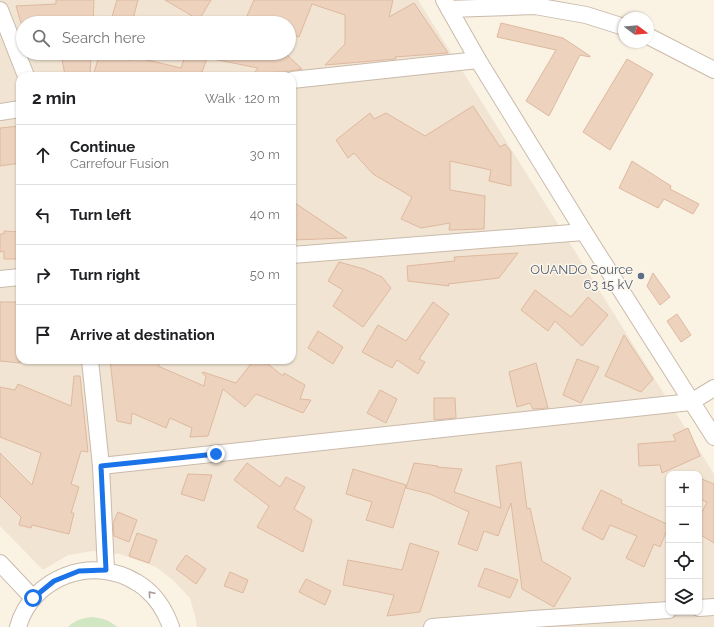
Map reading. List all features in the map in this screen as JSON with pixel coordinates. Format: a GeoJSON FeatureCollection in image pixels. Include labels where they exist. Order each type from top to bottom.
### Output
{"type":"FeatureCollection","features":[{"type":"Feature","properties":{"kind":"street"},"geometry":{"type":"LineString","coordinates":[[618,25],[586,15],[536,3],[446,4],[478,60],[584,232],[714,437]]}},
{"type":"Feature","properties":{"kind":"street"},"geometry":{"type":"LineString","coordinates":[[0,10],[16,51]]}},
{"type":"Feature","properties":{"kind":"street"},"geometry":{"type":"LineString","coordinates":[[654,39],[714,70]]}},
{"type":"Feature","properties":{"kind":"street"},"geometry":{"type":"LineString","coordinates":[[20,60],[24,72]]}},
{"type":"Feature","properties":{"kind":"street"},"geometry":{"type":"LineString","coordinates":[[296,80],[478,60]]}},
{"type":"Feature","properties":{"kind":"street"},"geometry":{"type":"LineString","coordinates":[[0,112],[16,110]]}},
{"type":"Feature","properties":{"kind":"street"},"geometry":{"type":"LineString","coordinates":[[296,255],[584,232]]}},
{"type":"Feature","properties":{"kind":"street"},"geometry":{"type":"LineString","coordinates":[[0,279],[16,277]]}},
{"type":"Feature","properties":{"kind":"street"},"geometry":{"type":"LineString","coordinates":[[90,364],[101,466],[106,570]]}},
{"type":"Feature","properties":{"kind":"street"},"geometry":{"type":"LineString","coordinates":[[101,466],[691,402],[714,388]]}},
{"type":"Feature","properties":{"kind":"street"},"geometry":{"type":"LineString","coordinates":[[0,563],[33,598]]}},
{"type":"Feature","properties":{"kind":"street"},"geometry":{"type":"LineString","coordinates":[[18,627],[21,617],[33,598],[54,581],[79,571],[106,570],[127,577],[146,589],[161,606],[171,627]]}},
{"type":"Feature","properties":{"kind":"street"},"geometry":{"type":"LineString","coordinates":[[702,608],[714,607]]}},
{"type":"Feature","properties":{"kind":"street"},"geometry":{"type":"LineString","coordinates":[[432,627],[533,623],[666,610]]}},
{"type":"Feature","properties":{"kind":"shaded area"},"geometry":{"type":"Polygon","coordinates":[[[0,0],[418,0],[714,474],[714,627],[197,627],[190,598],[173,580],[156,567],[120,554],[93,551],[68,555],[43,570],[0,526],[0,0]]]}},
{"type":"Feature","properties":{"kind":"green space"},"geometry":{"type":"Polygon","coordinates":[[[92,617],[105,620],[117,627],[68,627],[79,620],[92,617]]]}},
{"type":"Feature","properties":{"kind":"building"},"geometry":{"type":"Polygon","coordinates":[[[56,0],[94,0],[93,16],[19,16],[16,6],[56,4],[56,0]]]}},
{"type":"Feature","properties":{"kind":"building"},"geometry":{"type":"Polygon","coordinates":[[[117,0],[138,0],[134,16],[112,16],[117,0]]]}},
{"type":"Feature","properties":{"kind":"building"},"geometry":{"type":"Polygon","coordinates":[[[165,0],[211,0],[201,16],[192,16],[165,0]]]}},
{"type":"Feature","properties":{"kind":"building"},"geometry":{"type":"Polygon","coordinates":[[[254,0],[393,0],[389,17],[414,3],[448,53],[325,65],[345,44],[345,15],[312,4],[299,37],[296,36],[296,16],[247,16],[254,0]]]}},
{"type":"Feature","properties":{"kind":"building"},"geometry":{"type":"Polygon","coordinates":[[[501,23],[563,38],[590,56],[580,55],[549,116],[526,101],[556,50],[497,37],[501,23]]]}},
{"type":"Feature","properties":{"kind":"building"},"geometry":{"type":"Polygon","coordinates":[[[627,59],[653,74],[610,150],[583,132],[627,59]]]}},
{"type":"Feature","properties":{"kind":"building"},"geometry":{"type":"Polygon","coordinates":[[[62,60],[91,60],[90,72],[64,72],[62,60]]]}},
{"type":"Feature","properties":{"kind":"building"},"geometry":{"type":"Polygon","coordinates":[[[98,60],[147,60],[181,68],[184,60],[206,60],[202,72],[94,72],[98,60]]]}},
{"type":"Feature","properties":{"kind":"building"},"geometry":{"type":"Polygon","coordinates":[[[218,60],[292,60],[302,69],[283,72],[255,72],[258,68],[218,60]]]}},
{"type":"Feature","properties":{"kind":"building"},"geometry":{"type":"Polygon","coordinates":[[[473,106],[500,147],[505,144],[511,152],[511,186],[489,181],[491,170],[450,161],[450,190],[485,196],[484,229],[449,230],[450,223],[421,228],[401,219],[412,197],[373,174],[354,153],[348,158],[336,140],[370,113],[374,119],[386,113],[425,136],[473,106]]]}},
{"type":"Feature","properties":{"kind":"building"},"geometry":{"type":"Polygon","coordinates":[[[16,126],[16,164],[0,166],[0,128],[16,126]]]}},
{"type":"Feature","properties":{"kind":"building"},"geometry":{"type":"Polygon","coordinates":[[[632,161],[671,186],[670,189],[699,204],[693,214],[664,199],[658,208],[619,188],[632,161]]]}},
{"type":"Feature","properties":{"kind":"building"},"geometry":{"type":"Polygon","coordinates":[[[296,204],[347,238],[296,240],[296,204]]]}},
{"type":"Feature","properties":{"kind":"building"},"geometry":{"type":"Polygon","coordinates":[[[4,231],[16,232],[16,259],[4,259],[4,251],[0,252],[0,234],[4,234],[4,231]]]}},
{"type":"Feature","properties":{"kind":"building"},"geometry":{"type":"Polygon","coordinates":[[[518,253],[499,278],[448,284],[449,286],[408,281],[407,266],[455,261],[454,257],[518,253]]]}},
{"type":"Feature","properties":{"kind":"building"},"geometry":{"type":"Polygon","coordinates":[[[339,262],[364,269],[382,277],[391,288],[363,327],[333,306],[343,290],[328,281],[339,262]]]}},
{"type":"Feature","properties":{"kind":"building"},"geometry":{"type":"Polygon","coordinates":[[[653,273],[670,297],[660,305],[647,286],[653,273]]]}},
{"type":"Feature","properties":{"kind":"building"},"geometry":{"type":"Polygon","coordinates":[[[535,290],[571,317],[588,297],[608,315],[582,346],[555,321],[548,331],[521,310],[535,290]]]}},
{"type":"Feature","properties":{"kind":"building"},"geometry":{"type":"Polygon","coordinates":[[[0,302],[16,302],[16,363],[0,361],[0,302]]]}},
{"type":"Feature","properties":{"kind":"building"},"geometry":{"type":"Polygon","coordinates":[[[433,302],[449,314],[419,359],[425,362],[418,374],[397,360],[392,368],[362,352],[378,325],[406,341],[433,302]]]}},
{"type":"Feature","properties":{"kind":"building"},"geometry":{"type":"Polygon","coordinates":[[[677,314],[691,335],[681,342],[667,321],[677,314]]]}},
{"type":"Feature","properties":{"kind":"building"},"geometry":{"type":"Polygon","coordinates":[[[318,331],[343,347],[333,364],[308,348],[318,331]]]}},
{"type":"Feature","properties":{"kind":"building"},"geometry":{"type":"Polygon","coordinates":[[[624,335],[653,379],[641,392],[605,376],[624,335]]]}},
{"type":"Feature","properties":{"kind":"building"},"geometry":{"type":"Polygon","coordinates":[[[577,359],[599,367],[581,403],[563,395],[577,359]]]}},
{"type":"Feature","properties":{"kind":"building"},"geometry":{"type":"Polygon","coordinates":[[[536,363],[548,408],[533,409],[530,403],[517,407],[509,372],[536,363]]]}},
{"type":"Feature","properties":{"kind":"building"},"geometry":{"type":"Polygon","coordinates":[[[110,364],[159,364],[158,366],[204,386],[206,376],[202,373],[203,372],[236,383],[251,364],[268,364],[283,376],[284,373],[305,385],[300,399],[311,400],[303,413],[256,394],[245,407],[223,389],[208,436],[190,437],[192,428],[170,418],[166,428],[132,413],[131,424],[117,421],[110,364]]]}},
{"type":"Feature","properties":{"kind":"building"},"geometry":{"type":"Polygon","coordinates":[[[74,376],[80,376],[88,452],[81,451],[71,484],[79,487],[71,513],[74,513],[69,534],[32,525],[31,528],[19,525],[21,517],[0,496],[0,453],[32,485],[41,453],[0,437],[0,387],[15,390],[18,384],[71,406],[74,376]]]}},
{"type":"Feature","properties":{"kind":"building"},"geometry":{"type":"Polygon","coordinates":[[[380,390],[397,399],[386,423],[367,413],[380,390]]]}},
{"type":"Feature","properties":{"kind":"building"},"geometry":{"type":"Polygon","coordinates":[[[434,398],[455,398],[456,418],[434,420],[434,398]]]}},
{"type":"Feature","properties":{"kind":"building"},"geometry":{"type":"Polygon","coordinates":[[[688,428],[700,456],[662,473],[660,465],[639,466],[638,444],[676,441],[673,435],[688,428]]]}},
{"type":"Feature","properties":{"kind":"building"},"geometry":{"type":"Polygon","coordinates":[[[521,462],[527,509],[530,508],[542,561],[571,578],[554,607],[522,589],[511,503],[498,536],[484,531],[477,551],[458,544],[469,512],[430,494],[406,488],[414,463],[462,469],[454,492],[501,508],[496,466],[521,462]]]}},
{"type":"Feature","properties":{"kind":"building"},"geometry":{"type":"Polygon","coordinates":[[[247,463],[280,487],[286,477],[305,487],[294,509],[312,520],[303,552],[257,527],[269,506],[234,480],[247,463]]]}},
{"type":"Feature","properties":{"kind":"building"},"geometry":{"type":"Polygon","coordinates":[[[353,469],[406,485],[393,528],[366,520],[372,502],[346,494],[353,469]]]}},
{"type":"Feature","properties":{"kind":"building"},"geometry":{"type":"Polygon","coordinates":[[[188,474],[212,475],[204,501],[181,494],[188,474]]]}},
{"type":"Feature","properties":{"kind":"building"},"geometry":{"type":"Polygon","coordinates":[[[702,479],[714,484],[714,543],[702,536],[702,512],[707,502],[702,500],[702,479]]]}},
{"type":"Feature","properties":{"kind":"building"},"geometry":{"type":"Polygon","coordinates":[[[601,490],[622,500],[621,503],[666,524],[666,532],[660,547],[654,544],[644,567],[626,558],[637,536],[610,525],[603,540],[582,529],[601,490]]]}},
{"type":"Feature","properties":{"kind":"building"},"geometry":{"type":"Polygon","coordinates":[[[118,512],[137,520],[129,542],[114,536],[113,523],[118,512]]]}},
{"type":"Feature","properties":{"kind":"building"},"geometry":{"type":"Polygon","coordinates":[[[137,533],[157,540],[149,563],[129,556],[137,533]]]}},
{"type":"Feature","properties":{"kind":"building"},"geometry":{"type":"Polygon","coordinates":[[[410,543],[439,552],[420,612],[387,616],[394,595],[343,585],[348,560],[402,570],[410,543]]]}},
{"type":"Feature","properties":{"kind":"building"},"geometry":{"type":"Polygon","coordinates":[[[186,555],[206,569],[196,584],[176,569],[186,555]]]}},
{"type":"Feature","properties":{"kind":"building"},"geometry":{"type":"Polygon","coordinates":[[[485,568],[518,580],[510,598],[478,586],[485,568]]]}},
{"type":"Feature","properties":{"kind":"building"},"geometry":{"type":"Polygon","coordinates":[[[230,572],[248,580],[243,593],[224,586],[230,572]]]}},
{"type":"Feature","properties":{"kind":"building"},"geometry":{"type":"Polygon","coordinates":[[[306,579],[331,591],[325,605],[299,592],[306,579]]]}},
{"type":"Feature","properties":{"kind":"place","name":"OUANDO Source 63 15 kV"},"geometry":{"type":"Point","coordinates":[641,276]}},
{"type":"Feature","properties":{"kind":"route"},"geometry":{"type":"LineString","coordinates":[[33,598],[54,581],[79,571],[106,570],[101,466],[216,454]]}}]}
